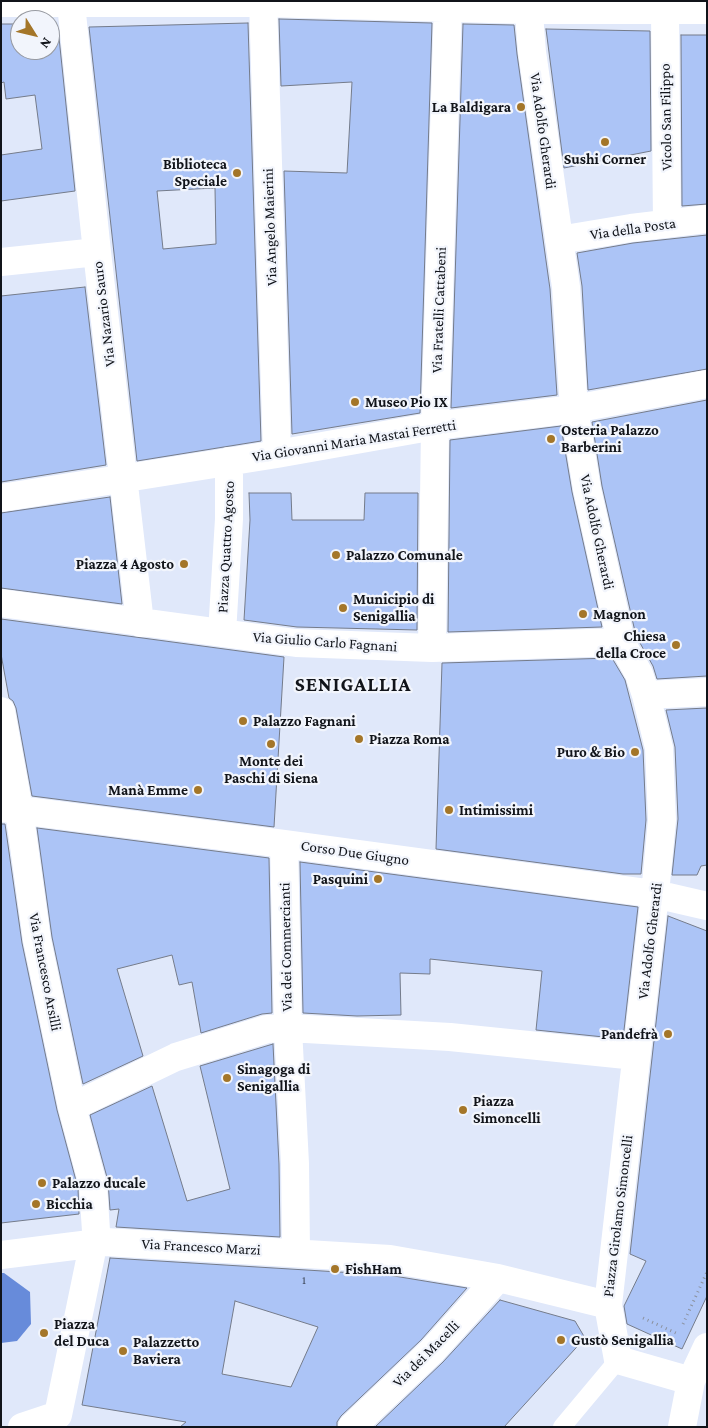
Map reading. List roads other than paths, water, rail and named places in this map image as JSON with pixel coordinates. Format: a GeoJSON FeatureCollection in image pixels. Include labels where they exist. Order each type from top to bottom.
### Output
{"type":"FeatureCollection","features":[{"type":"Feature","properties":{"kind":"street"},"geometry":{"type":"LineString","coordinates":[[1,4],[263,2],[707,10]]}},
{"type":"Feature","properties":{"kind":"street","name":"Via Angelo Maierini"},"geometry":{"type":"LineString","coordinates":[[263,2],[277,454]]}},
{"type":"Feature","properties":{"kind":"street","name":"Via Nazario Sauro"},"geometry":{"type":"LineString","coordinates":[[71,4],[97,252],[140,623]]}},
{"type":"Feature","properties":{"kind":"street","name":"Via Fratelli Cattabeni"},"geometry":{"type":"LineString","coordinates":[[432,648],[435,426],[448,5]]}},
{"type":"Feature","properties":{"kind":"street","name":"Via Adolfo Gherardi"},"geometry":{"type":"LineString","coordinates":[[528,6],[532,52],[566,286],[574,409],[587,489],[621,642],[639,674],[659,748],[662,820],[636,1056]]}},
{"type":"Feature","properties":{"kind":"street","name":"Vicolo San Filippo"},"geometry":{"type":"LineString","coordinates":[[665,10],[667,224]]}},
{"type":"Feature","properties":{"kind":"street","name":"Via della Posta"},"geometry":{"type":"LineString","coordinates":[[559,240],[707,219]]}},
{"type":"Feature","properties":{"kind":"street"},"geometry":{"type":"LineString","coordinates":[[1,262],[97,252]]}},
{"type":"Feature","properties":{"kind":"street","name":"Via Giovanni Maria Mastai Ferretti"},"geometry":{"type":"LineString","coordinates":[[1,498],[230,462],[435,426],[574,409],[707,384]]}},
{"type":"Feature","properties":{"kind":"street","name":"Piazza Quattro Agosto"},"geometry":{"type":"LineString","coordinates":[[222,633],[229,519],[230,462]]}},
{"type":"Feature","properties":{"kind":"street","name":"Via Giulio Carlo Fagnani"},"geometry":{"type":"LineString","coordinates":[[1,603],[296,643],[432,648],[621,642]]}},
{"type":"Feature","properties":{"kind":"street"},"geometry":{"type":"LineString","coordinates":[[646,695],[707,692]]}},
{"type":"Feature","properties":{"kind":"street","name":"Via Francesco Arsilli"},"geometry":{"type":"LineString","coordinates":[[1,711],[10,809],[72,1108],[93,1185],[98,1239]]}},
{"type":"Feature","properties":{"kind":"street","name":"Corso Due Giugno"},"geometry":{"type":"LineString","coordinates":[[10,809],[655,894],[707,906]]}},
{"type":"Feature","properties":{"kind":"street","name":"Via dei Commercianti"},"geometry":{"type":"LineString","coordinates":[[72,1108],[176,1057],[267,1028],[288,1028],[284,844]]}},
{"type":"Feature","properties":{"kind":"street"},"geometry":{"type":"LineString","coordinates":[[296,1252],[295,1164],[288,1028],[450,1036],[636,1056]]}},
{"type":"Feature","properties":{"kind":"street","name":"Piazza Girolamo Simoncelli"},"geometry":{"type":"LineString","coordinates":[[296,1252],[390,1259],[498,1278],[608,1304],[636,1056]]}},
{"type":"Feature","properties":{"kind":"street"},"geometry":{"type":"LineString","coordinates":[[1,1255],[98,1239],[67,1422],[22,1427]]}},
{"type":"Feature","properties":{"kind":"street","name":"Via Francesco Marzi"},"geometry":{"type":"LineString","coordinates":[[98,1239],[296,1252]]}},
{"type":"Feature","properties":{"kind":"street","name":"Via dei Macelli"},"geometry":{"type":"LineString","coordinates":[[352,1427],[432,1351],[498,1278]]}},
{"type":"Feature","properties":{"kind":"street"},"geometry":{"type":"LineString","coordinates":[[608,1304],[618,1360],[691,1381]]}},
{"type":"Feature","properties":{"kind":"street"},"geometry":{"type":"LineString","coordinates":[[682,1427],[691,1381],[707,1348]]}},
{"type":"Feature","properties":{"kind":"lane"},"geometry":{"type":"LineString","coordinates":[[562,1427],[618,1360]]}},
{"type":"Feature","properties":{"kind":"water"},"geometry":{"type":"Polygon","coordinates":[[[1,1273],[4,1273],[30,1292],[31,1324],[17,1341],[1,1343],[1,1273]]]}},
{"type":"Feature","properties":{"kind":"place","name":"La Baldigara"},"geometry":{"type":"Point","coordinates":[521,107]}},
{"type":"Feature","properties":{"kind":"place","name":"Sushi Corner"},"geometry":{"type":"Point","coordinates":[605,142]}},
{"type":"Feature","properties":{"kind":"place","name":"Biblioteca Speciale"},"geometry":{"type":"Point","coordinates":[237,173]}},
{"type":"Feature","properties":{"kind":"place","name":"Museo Pio IX"},"geometry":{"type":"Point","coordinates":[355,402]}},
{"type":"Feature","properties":{"kind":"place","name":"Osteria Palazzo Barberini"},"geometry":{"type":"Point","coordinates":[551,439]}},
{"type":"Feature","properties":{"kind":"place","name":"Palazzo Comunale"},"geometry":{"type":"Point","coordinates":[336,555]}},
{"type":"Feature","properties":{"kind":"place","name":"Piazza 4 Agosto"},"geometry":{"type":"Point","coordinates":[184,564]}},
{"type":"Feature","properties":{"kind":"place","name":"Municipio di Senigallia"},"geometry":{"type":"Point","coordinates":[343,608]}},
{"type":"Feature","properties":{"kind":"place","name":"Magnon"},"geometry":{"type":"Point","coordinates":[583,614]}},
{"type":"Feature","properties":{"kind":"place","name":"Chiesa della Croce"},"geometry":{"type":"Point","coordinates":[676,645]}},
{"type":"Feature","properties":{"kind":"place","name":"Palazzo Fagnani"},"geometry":{"type":"Point","coordinates":[243,721]}},
{"type":"Feature","properties":{"kind":"place","name":"Piazza Roma"},"geometry":{"type":"Point","coordinates":[359,739]}},
{"type":"Feature","properties":{"kind":"place","name":"Monte dei Paschi di Siena"},"geometry":{"type":"Point","coordinates":[271,744]}},
{"type":"Feature","properties":{"kind":"place","name":"Puro & Bio"},"geometry":{"type":"Point","coordinates":[635,752]}},
{"type":"Feature","properties":{"kind":"place","name":"Manà Emme"},"geometry":{"type":"Point","coordinates":[198,790]}},
{"type":"Feature","properties":{"kind":"place","name":"Intimissimi"},"geometry":{"type":"Point","coordinates":[449,810]}},
{"type":"Feature","properties":{"kind":"place","name":"Pasquini"},"geometry":{"type":"Point","coordinates":[378,879]}},
{"type":"Feature","properties":{"kind":"place","name":"Pandefrà"},"geometry":{"type":"Point","coordinates":[668,1034]}},
{"type":"Feature","properties":{"kind":"place","name":"Sinagoga di Senigallia"},"geometry":{"type":"Point","coordinates":[227,1078]}},
{"type":"Feature","properties":{"kind":"place","name":"Piazza Simoncelli"},"geometry":{"type":"Point","coordinates":[463,1110]}},
{"type":"Feature","properties":{"kind":"place","name":"Palazzo ducale"},"geometry":{"type":"Point","coordinates":[42,1183]}},
{"type":"Feature","properties":{"kind":"place","name":"Bicchia"},"geometry":{"type":"Point","coordinates":[36,1204]}},
{"type":"Feature","properties":{"kind":"place","name":"FishHam"},"geometry":{"type":"Point","coordinates":[335,1269]}},
{"type":"Feature","properties":{"kind":"place","name":"Piazza del Duca"},"geometry":{"type":"Point","coordinates":[44,1333]}},
{"type":"Feature","properties":{"kind":"place","name":"Gustò Senigallia"},"geometry":{"type":"Point","coordinates":[561,1340]}},
{"type":"Feature","properties":{"kind":"place","name":"Palazzetto Baviera"},"geometry":{"type":"Point","coordinates":[123,1351]}},
{"type":"Feature","properties":{"kind":"district","name":"SENIGALLIA"},"geometry":{"type":"Point","coordinates":[353,685]}}]}
